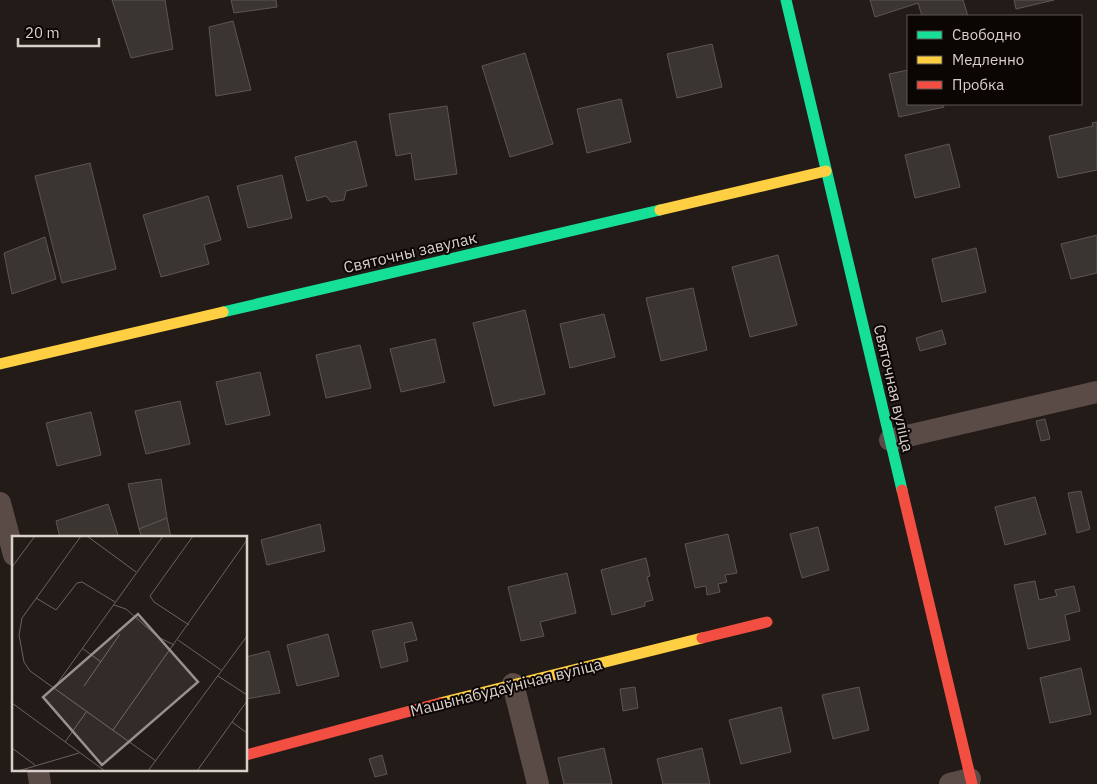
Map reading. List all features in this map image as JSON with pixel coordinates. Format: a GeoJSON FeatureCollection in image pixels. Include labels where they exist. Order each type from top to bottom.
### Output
{"type":"FeatureCollection","features":[{"type":"Feature","properties":{"kind":"street","name":"Святочная вуліца"},"geometry":{"type":"LineString","coordinates":[[786,0],[890,440],[964,782]]}},
{"type":"Feature","properties":{"kind":"street","name":"Святочны завулак"},"geometry":{"type":"LineString","coordinates":[[0,364],[826,171]]}},
{"type":"Feature","properties":{"kind":"street"},"geometry":{"type":"LineString","coordinates":[[890,440],[1097,392]]}},
{"type":"Feature","properties":{"kind":"street"},"geometry":{"type":"LineString","coordinates":[[0,502],[12,547]]}},
{"type":"Feature","properties":{"kind":"street","name":"Машынабудаўнічая вуліца"},"geometry":{"type":"LineString","coordinates":[[248,754],[513,684],[767,622]]}},
{"type":"Feature","properties":{"kind":"street"},"geometry":{"type":"LineString","coordinates":[[513,684],[538,784]]}},
{"type":"Feature","properties":{"kind":"building"},"geometry":{"type":"Polygon","coordinates":[[[112,0],[165,0],[173,49],[131,58],[112,0]]]}},
{"type":"Feature","properties":{"kind":"building"},"geometry":{"type":"Polygon","coordinates":[[[231,0],[276,0],[277,7],[234,13],[231,0]]]}},
{"type":"Feature","properties":{"kind":"building"},"geometry":{"type":"Polygon","coordinates":[[[870,0],[963,0],[968,15],[922,15],[918,3],[875,17],[870,0]]]}},
{"type":"Feature","properties":{"kind":"building"},"geometry":{"type":"Polygon","coordinates":[[[1014,0],[1054,0],[1016,9],[1014,0]]]}},
{"type":"Feature","properties":{"kind":"building"},"geometry":{"type":"Polygon","coordinates":[[[233,21],[251,90],[216,96],[209,27],[233,21]]]}},
{"type":"Feature","properties":{"kind":"building"},"geometry":{"type":"Polygon","coordinates":[[[712,44],[722,87],[677,98],[667,54],[712,44]]]}},
{"type":"Feature","properties":{"kind":"building"},"geometry":{"type":"Polygon","coordinates":[[[525,53],[553,144],[510,157],[482,66],[525,53]]]}},
{"type":"Feature","properties":{"kind":"building"},"geometry":{"type":"Polygon","coordinates":[[[907,70],[907,105],[943,105],[944,107],[899,117],[889,74],[907,70]]]}},
{"type":"Feature","properties":{"kind":"building"},"geometry":{"type":"Polygon","coordinates":[[[621,99],[631,142],[587,153],[577,109],[621,99]]]}},
{"type":"Feature","properties":{"kind":"building"},"geometry":{"type":"Polygon","coordinates":[[[447,106],[457,174],[415,180],[411,153],[396,156],[389,114],[447,106]]]}},
{"type":"Feature","properties":{"kind":"building"},"geometry":{"type":"Polygon","coordinates":[[[1097,122],[1097,170],[1058,178],[1049,136],[1093,126],[1092,123],[1097,122]]]}},
{"type":"Feature","properties":{"kind":"building"},"geometry":{"type":"Polygon","coordinates":[[[356,141],[367,186],[346,191],[344,200],[331,202],[326,196],[307,201],[295,157],[356,141]]]}},
{"type":"Feature","properties":{"kind":"building"},"geometry":{"type":"Polygon","coordinates":[[[949,144],[960,187],[915,198],[905,155],[949,144]]]}},
{"type":"Feature","properties":{"kind":"building"},"geometry":{"type":"Polygon","coordinates":[[[90,163],[116,269],[62,283],[35,176],[90,163]]]}},
{"type":"Feature","properties":{"kind":"building"},"geometry":{"type":"Polygon","coordinates":[[[282,175],[292,218],[248,228],[237,186],[282,175]]]}},
{"type":"Feature","properties":{"kind":"building"},"geometry":{"type":"Polygon","coordinates":[[[208,196],[221,240],[204,245],[209,264],[161,277],[143,215],[208,196]]]}},
{"type":"Feature","properties":{"kind":"building"},"geometry":{"type":"Polygon","coordinates":[[[1097,235],[1097,273],[1071,279],[1061,244],[1097,235]]]}},
{"type":"Feature","properties":{"kind":"building"},"geometry":{"type":"Polygon","coordinates":[[[45,237],[56,279],[12,294],[4,253],[45,237]]]}},
{"type":"Feature","properties":{"kind":"building"},"geometry":{"type":"Polygon","coordinates":[[[976,248],[986,292],[942,302],[932,259],[976,248]]]}},
{"type":"Feature","properties":{"kind":"building"},"geometry":{"type":"Polygon","coordinates":[[[778,255],[797,325],[750,337],[732,267],[778,255]]]}},
{"type":"Feature","properties":{"kind":"building"},"geometry":{"type":"Polygon","coordinates":[[[693,288],[707,350],[661,361],[646,298],[693,288]]]}},
{"type":"Feature","properties":{"kind":"building"},"geometry":{"type":"Polygon","coordinates":[[[525,310],[545,394],[494,406],[473,323],[525,310]]]}},
{"type":"Feature","properties":{"kind":"building"},"geometry":{"type":"Polygon","coordinates":[[[604,314],[615,357],[570,368],[560,324],[604,314]]]}},
{"type":"Feature","properties":{"kind":"building"},"geometry":{"type":"Polygon","coordinates":[[[942,330],[946,344],[920,351],[916,338],[942,330]]]}},
{"type":"Feature","properties":{"kind":"building"},"geometry":{"type":"Polygon","coordinates":[[[435,339],[445,382],[401,392],[390,349],[435,339]]]}},
{"type":"Feature","properties":{"kind":"building"},"geometry":{"type":"Polygon","coordinates":[[[360,345],[371,388],[326,398],[316,355],[360,345]]]}},
{"type":"Feature","properties":{"kind":"building"},"geometry":{"type":"Polygon","coordinates":[[[260,372],[270,415],[226,425],[216,382],[260,372]]]}},
{"type":"Feature","properties":{"kind":"building"},"geometry":{"type":"Polygon","coordinates":[[[180,401],[190,444],[146,454],[135,411],[180,401]]]}},
{"type":"Feature","properties":{"kind":"building"},"geometry":{"type":"Polygon","coordinates":[[[91,412],[101,455],[57,466],[46,423],[91,412]]]}},
{"type":"Feature","properties":{"kind":"building"},"geometry":{"type":"Polygon","coordinates":[[[1045,419],[1050,439],[1041,441],[1036,421],[1045,419]]]}},
{"type":"Feature","properties":{"kind":"building"},"geometry":{"type":"Polygon","coordinates":[[[161,479],[167,518],[139,529],[128,484],[161,479]]]}},
{"type":"Feature","properties":{"kind":"building"},"geometry":{"type":"Polygon","coordinates":[[[1081,491],[1090,529],[1077,533],[1068,493],[1081,491]]]}},
{"type":"Feature","properties":{"kind":"building"},"geometry":{"type":"Polygon","coordinates":[[[1035,497],[1046,534],[1005,545],[995,507],[1035,497]]]}},
{"type":"Feature","properties":{"kind":"building"},"geometry":{"type":"Polygon","coordinates":[[[108,504],[118,536],[60,536],[56,521],[108,504]]]}},
{"type":"Feature","properties":{"kind":"building"},"geometry":{"type":"Polygon","coordinates":[[[167,518],[171,536],[141,536],[139,529],[167,518]]]}},
{"type":"Feature","properties":{"kind":"building"},"geometry":{"type":"Polygon","coordinates":[[[320,524],[325,551],[267,565],[261,540],[320,524]]]}},
{"type":"Feature","properties":{"kind":"building"},"geometry":{"type":"Polygon","coordinates":[[[818,527],[829,570],[802,578],[790,534],[818,527]]]}},
{"type":"Feature","properties":{"kind":"building"},"geometry":{"type":"Polygon","coordinates":[[[728,534],[737,573],[725,575],[727,582],[718,584],[720,592],[707,595],[706,586],[695,588],[685,544],[728,534]]]}},
{"type":"Feature","properties":{"kind":"building"},"geometry":{"type":"Polygon","coordinates":[[[646,558],[650,576],[647,577],[653,600],[645,602],[645,606],[612,615],[601,570],[646,558]]]}},
{"type":"Feature","properties":{"kind":"building"},"geometry":{"type":"Polygon","coordinates":[[[567,573],[576,613],[540,622],[544,636],[521,641],[508,587],[567,573]]]}},
{"type":"Feature","properties":{"kind":"building"},"geometry":{"type":"Polygon","coordinates":[[[1035,581],[1039,600],[1057,596],[1055,590],[1074,586],[1080,611],[1065,615],[1070,640],[1028,649],[1014,585],[1035,581]]]}},
{"type":"Feature","properties":{"kind":"building"},"geometry":{"type":"Polygon","coordinates":[[[412,622],[417,640],[404,643],[408,661],[381,668],[372,631],[412,622]]]}},
{"type":"Feature","properties":{"kind":"building"},"geometry":{"type":"Polygon","coordinates":[[[328,634],[339,676],[297,686],[287,645],[328,634]]]}},
{"type":"Feature","properties":{"kind":"building"},"geometry":{"type":"Polygon","coordinates":[[[269,651],[280,693],[248,699],[248,656],[269,651]]]}},
{"type":"Feature","properties":{"kind":"building"},"geometry":{"type":"Polygon","coordinates":[[[1081,668],[1091,714],[1050,723],[1040,678],[1081,668]]]}},
{"type":"Feature","properties":{"kind":"building"},"geometry":{"type":"Polygon","coordinates":[[[635,687],[638,708],[623,711],[620,689],[635,687]]]}},
{"type":"Feature","properties":{"kind":"building"},"geometry":{"type":"Polygon","coordinates":[[[859,687],[869,730],[833,739],[822,695],[859,687]]]}},
{"type":"Feature","properties":{"kind":"building"},"geometry":{"type":"Polygon","coordinates":[[[781,707],[791,752],[741,764],[729,720],[781,707]]]}},
{"type":"Feature","properties":{"kind":"building"},"geometry":{"type":"Polygon","coordinates":[[[604,748],[612,784],[564,784],[558,758],[604,748]]]}},
{"type":"Feature","properties":{"kind":"building"},"geometry":{"type":"Polygon","coordinates":[[[702,748],[710,784],[663,784],[657,759],[702,748]]]}},
{"type":"Feature","properties":{"kind":"building"},"geometry":{"type":"Polygon","coordinates":[[[382,755],[387,774],[375,777],[369,759],[382,755]]]}},
{"type":"Feature","properties":{"kind":"traffic: fast"},"geometry":{"type":"LineString","coordinates":[[786,0],[902,490]]}},
{"type":"Feature","properties":{"kind":"traffic: fast"},"geometry":{"type":"LineString","coordinates":[[223,312],[660,210]]}},
{"type":"Feature","properties":{"kind":"traffic: slow"},"geometry":{"type":"LineString","coordinates":[[660,210],[826,171]]}},
{"type":"Feature","properties":{"kind":"traffic: slow"},"geometry":{"type":"LineString","coordinates":[[0,364],[223,312]]}},
{"type":"Feature","properties":{"kind":"traffic: slow"},"geometry":{"type":"LineString","coordinates":[[440,703],[702,638]]}},
{"type":"Feature","properties":{"kind":"traffic: jam"},"geometry":{"type":"LineString","coordinates":[[902,490],[972,784]]}},
{"type":"Feature","properties":{"kind":"traffic: jam"},"geometry":{"type":"LineString","coordinates":[[702,638],[767,622]]}},
{"type":"Feature","properties":{"kind":"traffic: jam"},"geometry":{"type":"LineString","coordinates":[[248,754],[440,703]]}}]}
